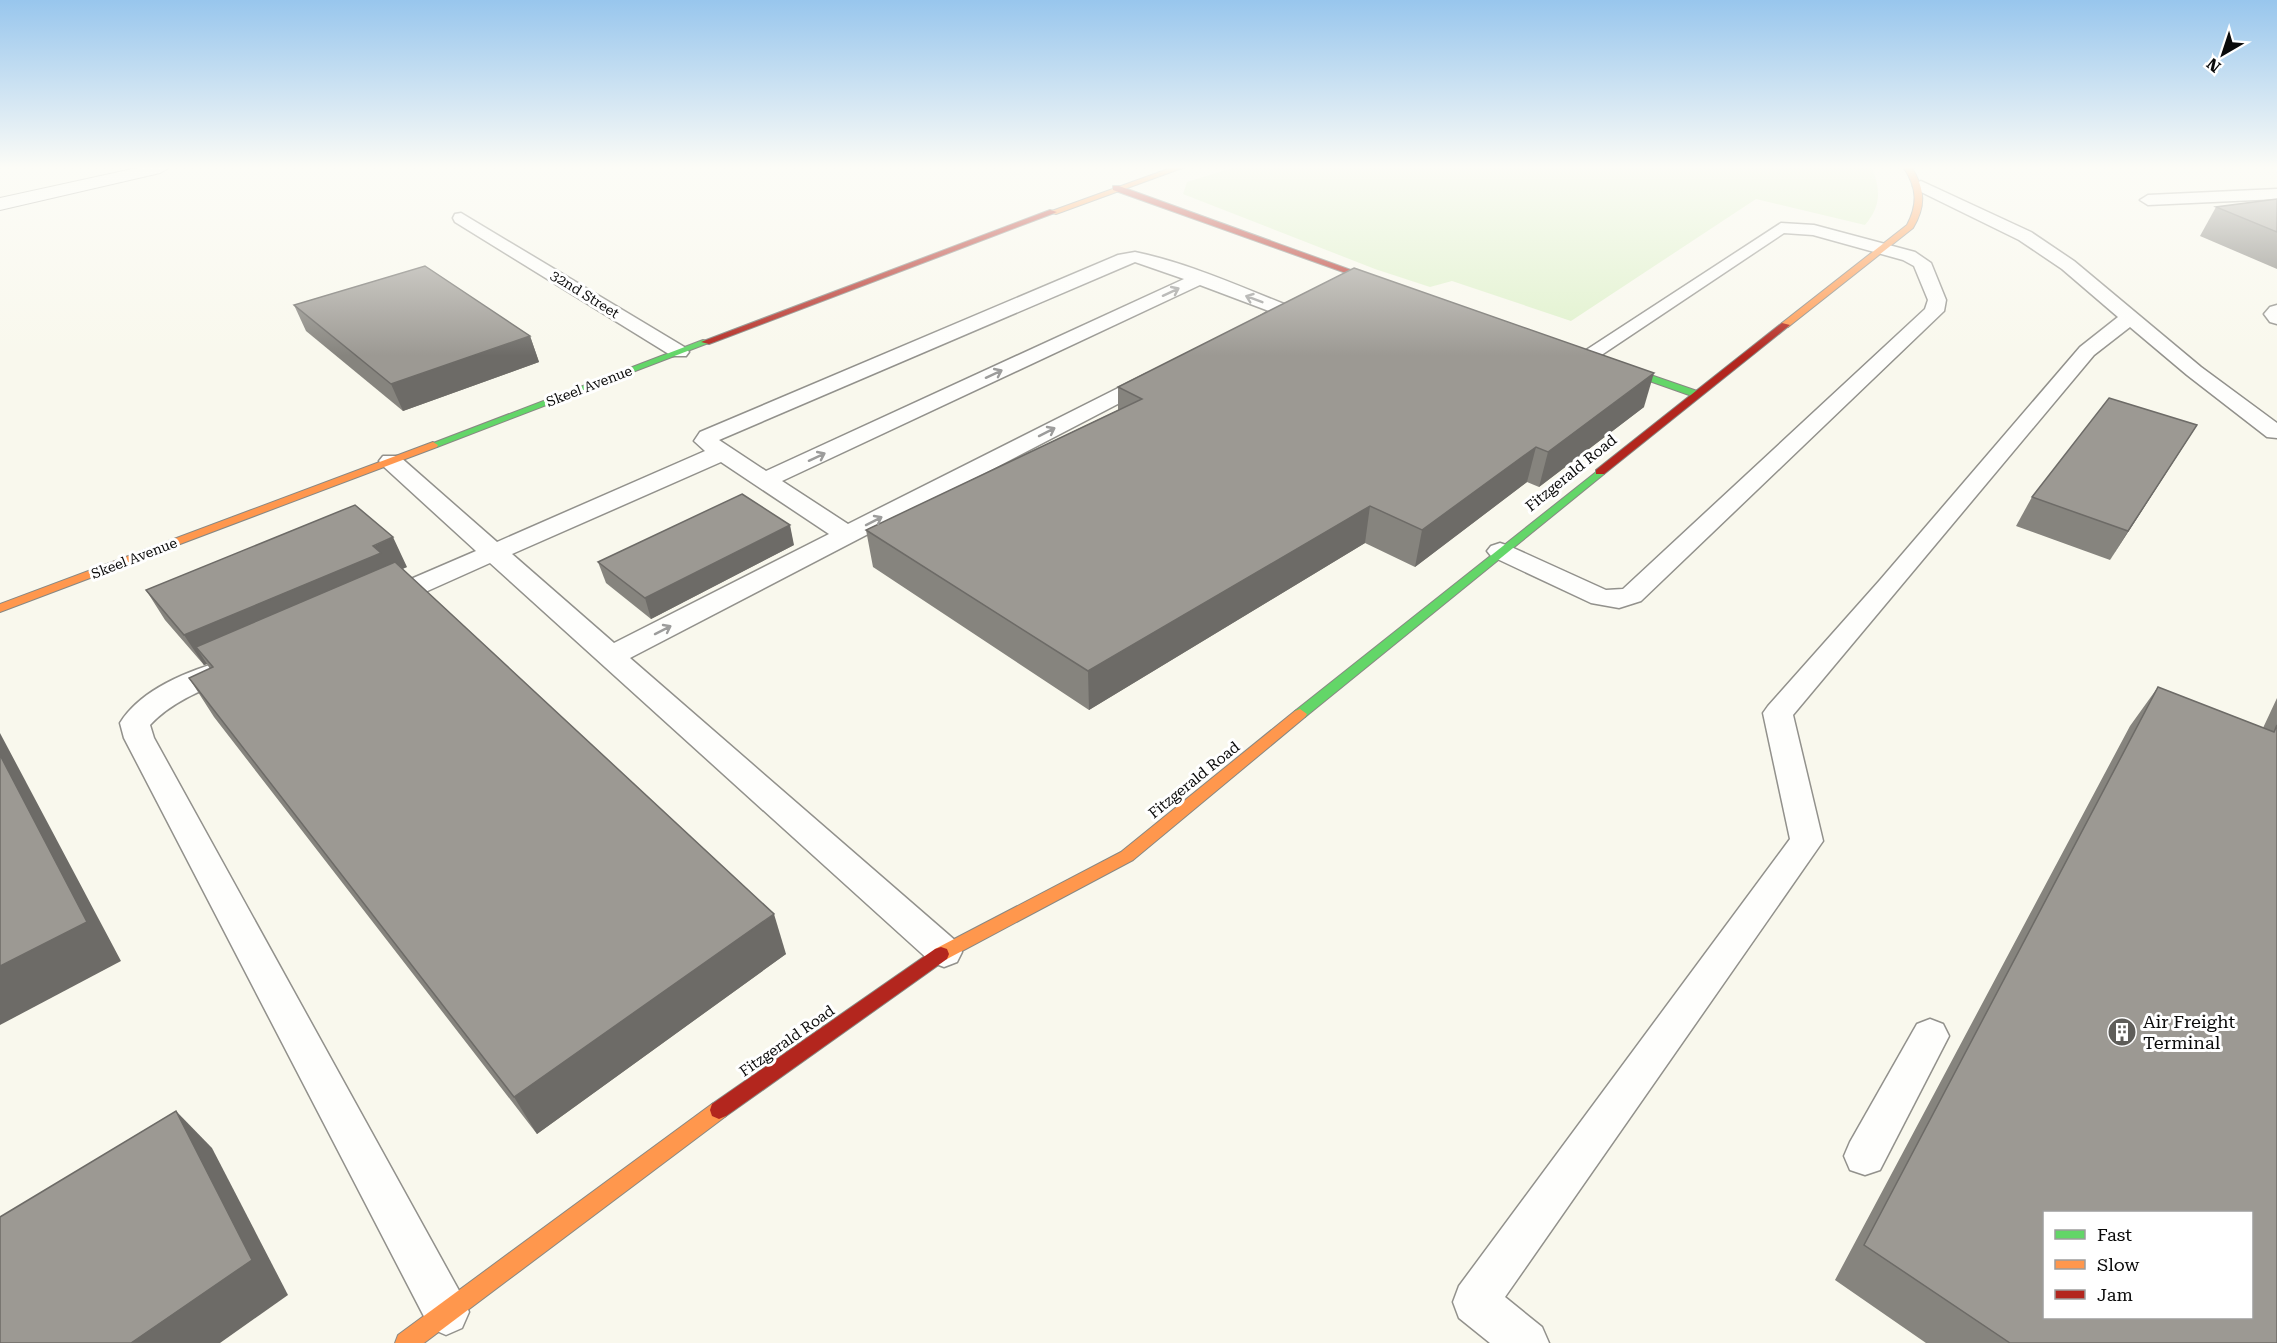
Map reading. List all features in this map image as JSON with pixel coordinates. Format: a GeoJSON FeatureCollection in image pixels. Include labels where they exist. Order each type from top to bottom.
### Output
{"type":"FeatureCollection","features":[{"type":"Feature","properties":{"kind":"street","name":"Skeel Avenue"},"geometry":{"type":"LineString","coordinates":[[0,608],[1002,231]]}},
{"type":"Feature","properties":{"kind":"street"},"geometry":{"type":"LineString","coordinates":[[1236,231],[1400,289]]}},
{"type":"Feature","properties":{"kind":"street","name":"Fitzgerald Road"},"geometry":{"type":"LineString","coordinates":[[406,1343],[775,1069],[944,952],[1127,856],[1500,551],[1904,231]]}},
{"type":"Feature","properties":{"kind":"street"},"geometry":{"type":"LineString","coordinates":[[1581,354],[1696,394]]}},
{"type":"Feature","properties":{"kind":"lane","name":"32nd Street"},"geometry":{"type":"LineString","coordinates":[[482,231],[679,352]]}},
{"type":"Feature","properties":{"kind":"lane"},"geometry":{"type":"LineString","coordinates":[[1581,354],[1777,231]]}},
{"type":"Feature","properties":{"kind":"lane"},"geometry":{"type":"LineString","coordinates":[[1500,551],[1600,597],[1619,600],[1632,595],[1934,311],[1937,300],[1922,263],[1881,248],[1817,231]]}},
{"type":"Feature","properties":{"kind":"lane"},"geometry":{"type":"LineString","coordinates":[[2014,231],[2068,265],[2194,371],[2275,432]]}},
{"type":"Feature","properties":{"kind":"lane"},"geometry":{"type":"LineString","coordinates":[[848,535],[705,441],[708,437],[1124,259],[1144,258],[1285,310]]}},
{"type":"Feature","properties":{"kind":"lane"},"geometry":{"type":"LineString","coordinates":[[1336,284],[1357,274]]}},
{"type":"Feature","properties":{"kind":"lane"},"geometry":{"type":"LineString","coordinates":[[764,481],[1200,278]]}},
{"type":"Feature","properties":{"kind":"lane"},"geometry":{"type":"LineString","coordinates":[[1242,332],[1306,300]]}},
{"type":"Feature","properties":{"kind":"lane"},"geometry":{"type":"LineString","coordinates":[[2277,311],[2274,314],[2277,318]]}},
{"type":"Feature","properties":{"kind":"lane"},"geometry":{"type":"LineString","coordinates":[[1526,1343],[1475,1302],[1808,841],[1778,713],[1889,586],[2087,351],[2130,317]]}},
{"type":"Feature","properties":{"kind":"lane"},"geometry":{"type":"LineString","coordinates":[[611,656],[1168,371]]}},
{"type":"Feature","properties":{"kind":"lane"},"geometry":{"type":"LineString","coordinates":[[363,610],[721,453]]}},
{"type":"Feature","properties":{"kind":"lane"},"geometry":{"type":"LineString","coordinates":[[391,461],[944,952]]}},
{"type":"Feature","properties":{"kind":"lane"},"geometry":{"type":"LineString","coordinates":[[254,657],[167,695],[147,708],[135,723],[139,738],[446,1312]]}},
{"type":"Feature","properties":{"kind":"lane"},"geometry":{"type":"LineString","coordinates":[[1864,1156],[1930,1036]]}},
{"type":"Feature","properties":{"kind":"green space"},"geometry":{"type":"Polygon","coordinates":[[[1277,231],[1708,231],[1571,321],[1452,281],[1430,287],[1375,269],[1277,231]]]}},
{"type":"Feature","properties":{"kind":"building"},"geometry":{"type":"Polygon","coordinates":[[[425,266],[530,336],[391,384],[294,305],[425,266]]]}},
{"type":"Feature","properties":{"kind":"building"},"geometry":{"type":"Polygon","coordinates":[[[1354,268],[1654,373],[1548,452],[1536,447],[1422,530],[1370,506],[1088,671],[866,530],[1142,399],[1118,387],[1354,268]]]}},
{"type":"Feature","properties":{"kind":"building"},"geometry":{"type":"Polygon","coordinates":[[[2109,398],[2197,425],[2128,531],[2032,497],[2109,398]]]}},
{"type":"Feature","properties":{"kind":"building"},"geometry":{"type":"Polygon","coordinates":[[[742,494],[790,525],[645,598],[598,562],[742,494]]]}},
{"type":"Feature","properties":{"kind":"building"},"geometry":{"type":"Polygon","coordinates":[[[355,505],[393,537],[373,546],[381,553],[184,635],[146,590],[355,505]]]}},
{"type":"Feature","properties":{"kind":"building"},"geometry":{"type":"Polygon","coordinates":[[[395,562],[774,914],[514,1097],[189,678],[213,667],[196,647],[395,562]]]}},
{"type":"Feature","properties":{"kind":"building","name":"Air Freight Terminal"},"geometry":{"type":"Polygon","coordinates":[[[2158,687],[2274,732],[2277,725],[2277,1343],[2010,1343],[1864,1245],[2158,687]]]}},
{"type":"Feature","properties":{"kind":"building"},"geometry":{"type":"Polygon","coordinates":[[[0,755],[87,922],[0,966],[0,755]]]}},
{"type":"Feature","properties":{"kind":"building"},"geometry":{"type":"Polygon","coordinates":[[[176,1111],[252,1260],[131,1343],[0,1343],[0,1217],[176,1111]]]}},
{"type":"Feature","properties":{"kind":"traffic: fast"},"geometry":{"type":"LineString","coordinates":[[433,445],[706,342]]}},
{"type":"Feature","properties":{"kind":"traffic: fast"},"geometry":{"type":"LineString","coordinates":[[1610,364],[1696,394]]}},
{"type":"Feature","properties":{"kind":"traffic: fast"},"geometry":{"type":"LineString","coordinates":[[1300,714],[1600,472]]}},
{"type":"Feature","properties":{"kind":"traffic: slow"},"geometry":{"type":"LineString","coordinates":[[1785,325],[1904,231]]}},
{"type":"Feature","properties":{"kind":"traffic: slow"},"geometry":{"type":"LineString","coordinates":[[0,608],[433,445]]}},
{"type":"Feature","properties":{"kind":"traffic: slow"},"geometry":{"type":"LineString","coordinates":[[941,954],[1127,856],[1300,714]]}},
{"type":"Feature","properties":{"kind":"traffic: slow"},"geometry":{"type":"LineString","coordinates":[[406,1343],[719,1110]]}},
{"type":"Feature","properties":{"kind":"traffic: jam"},"geometry":{"type":"LineString","coordinates":[[706,342],[1003,231]]}},
{"type":"Feature","properties":{"kind":"traffic: jam"},"geometry":{"type":"LineString","coordinates":[[1236,231],[1391,286]]}},
{"type":"Feature","properties":{"kind":"traffic: jam"},"geometry":{"type":"LineString","coordinates":[[1600,472],[1785,325]]}},
{"type":"Feature","properties":{"kind":"traffic: jam"},"geometry":{"type":"LineString","coordinates":[[719,1110],[941,954]]}},
{"type":"Feature","properties":{"kind":"place","name":"Air Freight Terminal"},"geometry":{"type":"Point","coordinates":[2122,1032]}}]}
